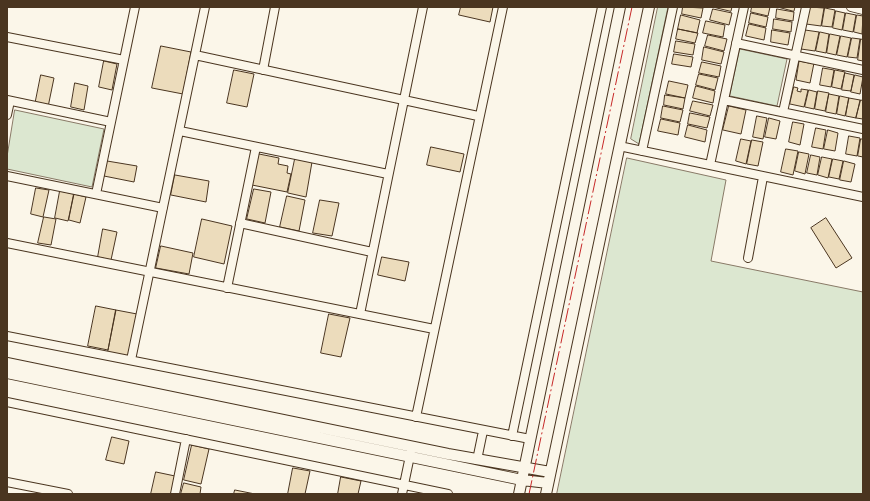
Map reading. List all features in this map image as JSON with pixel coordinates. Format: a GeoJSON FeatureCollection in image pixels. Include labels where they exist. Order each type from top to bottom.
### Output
{"type":"FeatureCollection","features":[{"type":"Feature","properties":{"kind":"street"},"geometry":{"type":"LineString","coordinates":[[96,194],[135,7]]}},
{"type":"Feature","properties":{"kind":"street"},"geometry":{"type":"LineString","coordinates":[[131,360],[205,7]]}},
{"type":"Feature","properties":{"kind":"street"},"geometry":{"type":"LineString","coordinates":[[263,70],[275,7]]}},
{"type":"Feature","properties":{"kind":"street"},"geometry":{"type":"LineString","coordinates":[[360,314],[422,7]]}},
{"type":"Feature","properties":{"kind":"street"},"geometry":{"type":"LineString","coordinates":[[416,417],[478,116],[503,7]]}},
{"type":"Feature","properties":{"kind":"street"},"geometry":{"type":"LineString","coordinates":[[512,436],[602,7]]}},
{"type":"Feature","properties":{"kind":"street"},"geometry":{"type":"LineString","coordinates":[[519,494],[620,7]]}},
{"type":"Feature","properties":{"kind":"street"},"geometry":{"type":"LineString","coordinates":[[546,494],[649,7]]}},
{"type":"Feature","properties":{"kind":"street"},"geometry":{"type":"LineString","coordinates":[[642,151],[673,7]]}},
{"type":"Feature","properties":{"kind":"street"},"geometry":{"type":"LineString","coordinates":[[710,165],[744,7]]}},
{"type":"Feature","properties":{"kind":"street"},"geometry":{"type":"LineString","coordinates":[[783,112],[806,7]]}},
{"type":"Feature","properties":{"kind":"street"},"geometry":{"type":"LineString","coordinates":[[851,7],[863,10]]}},
{"type":"Feature","properties":{"kind":"street"},"geometry":{"type":"LineString","coordinates":[[7,37],[124,60]]}},
{"type":"Feature","properties":{"kind":"street"},"geometry":{"type":"LineString","coordinates":[[736,42],[863,70]]}},
{"type":"Feature","properties":{"kind":"street"},"geometry":{"type":"LineString","coordinates":[[195,55],[478,116]]}},
{"type":"Feature","properties":{"kind":"street"},"geometry":{"type":"LineString","coordinates":[[724,100],[863,129]]}},
{"type":"Feature","properties":{"kind":"street"},"geometry":{"type":"LineString","coordinates":[[7,115],[8,101],[111,122]]}},
{"type":"Feature","properties":{"kind":"street"},"geometry":{"type":"LineString","coordinates":[[180,131],[388,174]]}},
{"type":"Feature","properties":{"kind":"street"},"geometry":{"type":"LineString","coordinates":[[619,146],[863,197]]}},
{"type":"Feature","properties":{"kind":"street"},"geometry":{"type":"LineString","coordinates":[[228,288],[256,147]]}},
{"type":"Feature","properties":{"kind":"street"},"geometry":{"type":"LineString","coordinates":[[7,176],[163,208]]}},
{"type":"Feature","properties":{"kind":"street"},"geometry":{"type":"LineString","coordinates":[[748,258],[764,176]]}},
{"type":"Feature","properties":{"kind":"street"},"geometry":{"type":"LineString","coordinates":[[240,223],[372,252]]}},
{"type":"Feature","properties":{"kind":"street"},"geometry":{"type":"LineString","coordinates":[[7,243],[434,329]]}},
{"type":"Feature","properties":{"kind":"street"},"geometry":{"type":"LineString","coordinates":[[7,336],[483,431],[530,439]]}},
{"type":"Feature","properties":{"kind":"street"},"geometry":{"type":"LineString","coordinates":[[7,363],[411,452],[522,480],[548,483]]}},
{"type":"Feature","properties":{"kind":"street"},"geometry":{"type":"LineString","coordinates":[[7,373],[411,452],[477,460],[550,472]]}},
{"type":"Feature","properties":{"kind":"street"},"geometry":{"type":"LineString","coordinates":[[7,402],[448,494]]}},
{"type":"Feature","properties":{"kind":"street"},"geometry":{"type":"LineString","coordinates":[[477,460],[483,431]]}},
{"type":"Feature","properties":{"kind":"street"},"geometry":{"type":"LineString","coordinates":[[175,494],[186,439]]}},
{"type":"Feature","properties":{"kind":"street"},"geometry":{"type":"LineString","coordinates":[[402,494],[411,452]]}},
{"type":"Feature","properties":{"kind":"street"},"geometry":{"type":"LineString","coordinates":[[7,482],[68,494]]}},
{"type":"Feature","properties":{"kind":"green space"},"geometry":{"type":"Polygon","coordinates":[[[658,7],[668,7],[639,144],[631,139],[658,7]]]}},
{"type":"Feature","properties":{"kind":"green space"},"geometry":{"type":"Polygon","coordinates":[[[740,49],[787,59],[777,106],[730,96],[740,49]]]}},
{"type":"Feature","properties":{"kind":"green space"},"geometry":{"type":"Polygon","coordinates":[[[15,110],[104,129],[92,187],[7,169],[7,157],[15,110]]]}},
{"type":"Feature","properties":{"kind":"green space"},"geometry":{"type":"Polygon","coordinates":[[[627,158],[726,180],[711,261],[863,292],[863,494],[557,494],[627,158]]]}},
{"type":"Feature","properties":{"kind":"building"},"geometry":{"type":"Polygon","coordinates":[[[461,7],[493,7],[490,22],[459,15],[461,7]]]}},
{"type":"Feature","properties":{"kind":"building"},"geometry":{"type":"Polygon","coordinates":[[[683,7],[703,8],[701,18],[682,14],[683,7]]]}},
{"type":"Feature","properties":{"kind":"building"},"geometry":{"type":"Polygon","coordinates":[[[713,7],[732,7],[731,11],[713,7]]]}},
{"type":"Feature","properties":{"kind":"building"},"geometry":{"type":"Polygon","coordinates":[[[752,7],[770,7],[768,16],[751,12],[752,7]]]}},
{"type":"Feature","properties":{"kind":"building"},"geometry":{"type":"Polygon","coordinates":[[[778,7],[795,7],[794,11],[778,7]]]}},
{"type":"Feature","properties":{"kind":"building"},"geometry":{"type":"Polygon","coordinates":[[[810,7],[824,8],[821,26],[806,24],[810,7]]]}},
{"type":"Feature","properties":{"kind":"building"},"geometry":{"type":"Polygon","coordinates":[[[825,8],[835,10],[832,27],[822,26],[825,8]]]}},
{"type":"Feature","properties":{"kind":"building"},"geometry":{"type":"Polygon","coordinates":[[[713,9],[732,13],[729,25],[710,20],[713,9]]]}},
{"type":"Feature","properties":{"kind":"building"},"geometry":{"type":"Polygon","coordinates":[[[777,9],[794,12],[793,21],[776,18],[777,9]]]}},
{"type":"Feature","properties":{"kind":"building"},"geometry":{"type":"Polygon","coordinates":[[[836,11],[845,13],[842,30],[833,28],[836,11]]]}},
{"type":"Feature","properties":{"kind":"building"},"geometry":{"type":"Polygon","coordinates":[[[751,13],[768,17],[766,27],[749,23],[751,13]]]}},
{"type":"Feature","properties":{"kind":"building"},"geometry":{"type":"Polygon","coordinates":[[[846,13],[856,15],[853,32],[843,30],[846,13]]]}},
{"type":"Feature","properties":{"kind":"building"},"geometry":{"type":"Polygon","coordinates":[[[681,15],[700,20],[697,33],[678,29],[681,15]]]}},
{"type":"Feature","properties":{"kind":"building"},"geometry":{"type":"Polygon","coordinates":[[[857,15],[863,16],[862,34],[854,32],[857,15]]]}},
{"type":"Feature","properties":{"kind":"building"},"geometry":{"type":"Polygon","coordinates":[[[774,19],[792,22],[791,32],[773,29],[774,19]]]}},
{"type":"Feature","properties":{"kind":"building"},"geometry":{"type":"Polygon","coordinates":[[[706,21],[725,25],[723,37],[703,33],[706,21]]]}},
{"type":"Feature","properties":{"kind":"building"},"geometry":{"type":"Polygon","coordinates":[[[749,24],[766,28],[764,40],[746,36],[749,24]]]}},
{"type":"Feature","properties":{"kind":"building"},"geometry":{"type":"Polygon","coordinates":[[[678,29],[698,33],[695,43],[676,39],[678,29]]]}},
{"type":"Feature","properties":{"kind":"building"},"geometry":{"type":"Polygon","coordinates":[[[772,30],[790,33],[788,45],[771,42],[772,30]]]}},
{"type":"Feature","properties":{"kind":"building"},"geometry":{"type":"Polygon","coordinates":[[[805,30],[819,32],[815,51],[801,49],[805,30]]]}},
{"type":"Feature","properties":{"kind":"building"},"geometry":{"type":"Polygon","coordinates":[[[820,32],[829,34],[826,53],[816,51],[820,32]]]}},
{"type":"Feature","properties":{"kind":"building"},"geometry":{"type":"Polygon","coordinates":[[[830,34],[840,36],[836,55],[827,53],[830,34]]]}},
{"type":"Feature","properties":{"kind":"building"},"geometry":{"type":"Polygon","coordinates":[[[708,35],[727,39],[724,51],[705,46],[708,35]]]}},
{"type":"Feature","properties":{"kind":"building"},"geometry":{"type":"Polygon","coordinates":[[[841,36],[851,38],[847,57],[837,55],[841,36]]]}},
{"type":"Feature","properties":{"kind":"building"},"geometry":{"type":"Polygon","coordinates":[[[852,38],[860,39],[857,58],[848,57],[852,38]]]}},
{"type":"Feature","properties":{"kind":"building"},"geometry":{"type":"Polygon","coordinates":[[[861,39],[863,40],[863,61],[858,60],[861,39]]]}},
{"type":"Feature","properties":{"kind":"building"},"geometry":{"type":"Polygon","coordinates":[[[676,41],[695,44],[693,55],[674,52],[676,41]]]}},
{"type":"Feature","properties":{"kind":"building"},"geometry":{"type":"Polygon","coordinates":[[[161,46],[191,52],[183,94],[152,88],[161,46]]]}},
{"type":"Feature","properties":{"kind":"building"},"geometry":{"type":"Polygon","coordinates":[[[704,47],[724,52],[721,64],[702,60],[704,47]]]}},
{"type":"Feature","properties":{"kind":"building"},"geometry":{"type":"Polygon","coordinates":[[[674,54],[693,57],[691,67],[672,64],[674,54]]]}},
{"type":"Feature","properties":{"kind":"building"},"geometry":{"type":"Polygon","coordinates":[[[809,59],[814,63],[810,83],[796,80],[799,61],[809,63],[809,59]]]}},
{"type":"Feature","properties":{"kind":"building"},"geometry":{"type":"Polygon","coordinates":[[[104,61],[117,64],[112,90],[99,87],[104,61]]]}},
{"type":"Feature","properties":{"kind":"building"},"geometry":{"type":"Polygon","coordinates":[[[702,62],[721,66],[719,77],[699,73],[702,62]]]}},
{"type":"Feature","properties":{"kind":"building"},"geometry":{"type":"Polygon","coordinates":[[[823,68],[834,70],[831,87],[820,85],[823,68]]]}},
{"type":"Feature","properties":{"kind":"building"},"geometry":{"type":"Polygon","coordinates":[[[234,70],[254,74],[247,107],[227,103],[234,70]]]}},
{"type":"Feature","properties":{"kind":"building"},"geometry":{"type":"Polygon","coordinates":[[[835,70],[845,72],[841,89],[832,87],[835,70]]]}},
{"type":"Feature","properties":{"kind":"building"},"geometry":{"type":"Polygon","coordinates":[[[845,73],[854,75],[851,91],[842,90],[845,73]]]}},
{"type":"Feature","properties":{"kind":"building"},"geometry":{"type":"Polygon","coordinates":[[[699,74],[718,78],[715,90],[696,85],[699,74]]]}},
{"type":"Feature","properties":{"kind":"building"},"geometry":{"type":"Polygon","coordinates":[[[41,75],[54,78],[48,107],[35,105],[41,75]]]}},
{"type":"Feature","properties":{"kind":"building"},"geometry":{"type":"Polygon","coordinates":[[[855,75],[863,77],[860,94],[851,92],[855,75]]]}},
{"type":"Feature","properties":{"kind":"building"},"geometry":{"type":"Polygon","coordinates":[[[669,81],[688,85],[685,98],[666,94],[669,81]]]}},
{"type":"Feature","properties":{"kind":"building"},"geometry":{"type":"Polygon","coordinates":[[[75,83],[88,86],[84,110],[71,107],[75,83]]]}},
{"type":"Feature","properties":{"kind":"building"},"geometry":{"type":"Polygon","coordinates":[[[696,86],[715,91],[713,103],[693,98],[696,86]]]}},
{"type":"Feature","properties":{"kind":"building"},"geometry":{"type":"Polygon","coordinates":[[[794,87],[798,88],[797,91],[801,92],[801,89],[808,90],[804,107],[790,104],[794,87]]]}},
{"type":"Feature","properties":{"kind":"building"},"geometry":{"type":"Polygon","coordinates":[[[809,90],[817,92],[814,109],[805,107],[809,90]]]}},
{"type":"Feature","properties":{"kind":"building"},"geometry":{"type":"Polygon","coordinates":[[[818,91],[829,93],[825,111],[815,109],[818,91]]]}},
{"type":"Feature","properties":{"kind":"building"},"geometry":{"type":"Polygon","coordinates":[[[829,94],[839,96],[836,114],[826,112],[829,94]]]}},
{"type":"Feature","properties":{"kind":"building"},"geometry":{"type":"Polygon","coordinates":[[[665,95],[685,98],[683,109],[664,105],[665,95]]]}},
{"type":"Feature","properties":{"kind":"building"},"geometry":{"type":"Polygon","coordinates":[[[840,96],[849,98],[845,116],[837,114],[840,96]]]}},
{"type":"Feature","properties":{"kind":"building"},"geometry":{"type":"Polygon","coordinates":[[[849,98],[860,100],[856,118],[846,116],[849,98]]]}},
{"type":"Feature","properties":{"kind":"building"},"geometry":{"type":"Polygon","coordinates":[[[861,100],[863,101],[863,119],[856,118],[861,100]]]}},
{"type":"Feature","properties":{"kind":"building"},"geometry":{"type":"Polygon","coordinates":[[[693,101],[713,105],[710,116],[690,111],[693,101]]]}},
{"type":"Feature","properties":{"kind":"building"},"geometry":{"type":"Polygon","coordinates":[[[663,106],[683,110],[680,122],[661,118],[663,106]]]}},
{"type":"Feature","properties":{"kind":"building"},"geometry":{"type":"Polygon","coordinates":[[[729,106],[746,110],[741,134],[723,130],[729,106]]]}},
{"type":"Feature","properties":{"kind":"building"},"geometry":{"type":"Polygon","coordinates":[[[690,113],[710,117],[707,128],[688,124],[690,113]]]}},
{"type":"Feature","properties":{"kind":"building"},"geometry":{"type":"Polygon","coordinates":[[[757,116],[767,118],[763,139],[753,137],[757,116]]]}},
{"type":"Feature","properties":{"kind":"building"},"geometry":{"type":"Polygon","coordinates":[[[769,118],[780,121],[776,139],[765,137],[769,118]]]}},
{"type":"Feature","properties":{"kind":"building"},"geometry":{"type":"Polygon","coordinates":[[[661,119],[680,123],[678,135],[658,131],[661,119]]]}},
{"type":"Feature","properties":{"kind":"building"},"geometry":{"type":"Polygon","coordinates":[[[793,122],[804,124],[800,145],[789,142],[793,122]]]}},
{"type":"Feature","properties":{"kind":"building"},"geometry":{"type":"Polygon","coordinates":[[[688,125],[707,130],[705,142],[685,137],[688,125]]]}},
{"type":"Feature","properties":{"kind":"building"},"geometry":{"type":"Polygon","coordinates":[[[816,128],[826,130],[823,149],[812,147],[816,128]]]}},
{"type":"Feature","properties":{"kind":"building"},"geometry":{"type":"Polygon","coordinates":[[[828,130],[838,133],[835,151],[824,149],[828,130]]]}},
{"type":"Feature","properties":{"kind":"building"},"geometry":{"type":"Polygon","coordinates":[[[849,136],[860,138],[857,156],[846,154],[849,136]]]}},
{"type":"Feature","properties":{"kind":"building"},"geometry":{"type":"Polygon","coordinates":[[[741,139],[751,141],[746,164],[736,161],[741,139]]]}},
{"type":"Feature","properties":{"kind":"building"},"geometry":{"type":"Polygon","coordinates":[[[861,139],[863,139],[863,157],[858,156],[861,139]]]}},
{"type":"Feature","properties":{"kind":"building"},"geometry":{"type":"Polygon","coordinates":[[[752,140],[763,142],[758,166],[747,164],[752,140]]]}},
{"type":"Feature","properties":{"kind":"building"},"geometry":{"type":"Polygon","coordinates":[[[431,147],[464,154],[460,172],[427,165],[431,147]]]}},
{"type":"Feature","properties":{"kind":"building"},"geometry":{"type":"Polygon","coordinates":[[[786,149],[798,151],[793,175],[781,172],[786,149]]]}},
{"type":"Feature","properties":{"kind":"building"},"geometry":{"type":"Polygon","coordinates":[[[799,152],[809,154],[805,174],[795,171],[799,152]]]}},
{"type":"Feature","properties":{"kind":"building"},"geometry":{"type":"Polygon","coordinates":[[[259,154],[279,158],[278,164],[288,166],[287,173],[291,174],[287,192],[252,185],[259,154]]]}},
{"type":"Feature","properties":{"kind":"building"},"geometry":{"type":"Polygon","coordinates":[[[811,155],[820,157],[817,175],[807,173],[811,155]]]}},
{"type":"Feature","properties":{"kind":"building"},"geometry":{"type":"Polygon","coordinates":[[[822,157],[832,159],[828,178],[818,175],[822,157]]]}},
{"type":"Feature","properties":{"kind":"building"},"geometry":{"type":"Polygon","coordinates":[[[295,159],[312,162],[306,197],[288,193],[295,159]]]}},
{"type":"Feature","properties":{"kind":"building"},"geometry":{"type":"Polygon","coordinates":[[[833,159],[843,161],[839,179],[829,177],[833,159]]]}},
{"type":"Feature","properties":{"kind":"building"},"geometry":{"type":"Polygon","coordinates":[[[107,161],[137,166],[134,182],[104,176],[107,161]]]}},
{"type":"Feature","properties":{"kind":"building"},"geometry":{"type":"Polygon","coordinates":[[[844,161],[855,164],[851,182],[840,180],[844,161]]]}},
{"type":"Feature","properties":{"kind":"building"},"geometry":{"type":"Polygon","coordinates":[[[175,175],[209,181],[206,202],[171,195],[175,175]]]}},
{"type":"Feature","properties":{"kind":"building"},"geometry":{"type":"Polygon","coordinates":[[[36,188],[49,190],[43,217],[31,214],[36,188]]]}},
{"type":"Feature","properties":{"kind":"building"},"geometry":{"type":"Polygon","coordinates":[[[254,189],[271,192],[265,223],[247,219],[254,189]]]}},
{"type":"Feature","properties":{"kind":"building"},"geometry":{"type":"Polygon","coordinates":[[[60,191],[74,194],[68,221],[55,218],[60,191]]]}},
{"type":"Feature","properties":{"kind":"building"},"geometry":{"type":"Polygon","coordinates":[[[74,194],[86,197],[80,223],[69,220],[74,194]]]}},
{"type":"Feature","properties":{"kind":"building"},"geometry":{"type":"Polygon","coordinates":[[[287,196],[305,200],[299,231],[280,227],[287,196]]]}},
{"type":"Feature","properties":{"kind":"building"},"geometry":{"type":"Polygon","coordinates":[[[320,200],[339,203],[332,236],[313,233],[320,200]]]}},
{"type":"Feature","properties":{"kind":"building"},"geometry":{"type":"Polygon","coordinates":[[[44,217],[56,219],[51,245],[38,243],[44,217]]]}},
{"type":"Feature","properties":{"kind":"building"},"geometry":{"type":"Polygon","coordinates":[[[826,218],[852,258],[836,268],[811,228],[826,218]]]}},
{"type":"Feature","properties":{"kind":"building"},"geometry":{"type":"Polygon","coordinates":[[[202,219],[232,226],[224,264],[194,257],[202,219]]]}},
{"type":"Feature","properties":{"kind":"building"},"geometry":{"type":"Polygon","coordinates":[[[103,229],[117,232],[111,260],[98,257],[103,229]]]}},
{"type":"Feature","properties":{"kind":"building"},"geometry":{"type":"Polygon","coordinates":[[[161,246],[193,253],[189,274],[156,268],[161,246]]]}},
{"type":"Feature","properties":{"kind":"building"},"geometry":{"type":"Polygon","coordinates":[[[382,257],[409,262],[405,281],[378,275],[382,257]]]}},
{"type":"Feature","properties":{"kind":"building"},"geometry":{"type":"Polygon","coordinates":[[[96,306],[116,310],[108,350],[88,346],[96,306]]]}},
{"type":"Feature","properties":{"kind":"building"},"geometry":{"type":"Polygon","coordinates":[[[116,310],[137,314],[128,356],[108,352],[116,310]]]}},
{"type":"Feature","properties":{"kind":"building"},"geometry":{"type":"Polygon","coordinates":[[[329,314],[350,318],[341,357],[321,353],[329,314]]]}},
{"type":"Feature","properties":{"kind":"building"},"geometry":{"type":"Polygon","coordinates":[[[112,437],[129,441],[124,464],[106,460],[112,437]]]}},
{"type":"Feature","properties":{"kind":"building"},"geometry":{"type":"Polygon","coordinates":[[[192,445],[209,449],[201,484],[184,480],[192,445]]]}},
{"type":"Feature","properties":{"kind":"building"},"geometry":{"type":"Polygon","coordinates":[[[293,468],[310,471],[305,494],[288,494],[293,468]]]}},
{"type":"Feature","properties":{"kind":"building"},"geometry":{"type":"Polygon","coordinates":[[[156,472],[175,476],[171,494],[151,494],[156,472]]]}},
{"type":"Feature","properties":{"kind":"building"},"geometry":{"type":"Polygon","coordinates":[[[341,477],[361,481],[358,494],[338,494],[341,477]]]}},
{"type":"Feature","properties":{"kind":"building"},"geometry":{"type":"Polygon","coordinates":[[[184,483],[201,487],[200,494],[181,494],[184,483]]]}},
{"type":"Feature","properties":{"kind":"building"},"geometry":{"type":"Polygon","coordinates":[[[235,490],[255,494],[234,494],[235,490]]]}},
{"type":"Feature","properties":{"kind":"power"},"geometry":{"type":"LineString","coordinates":[[529,494],[632,7]]}}]}
